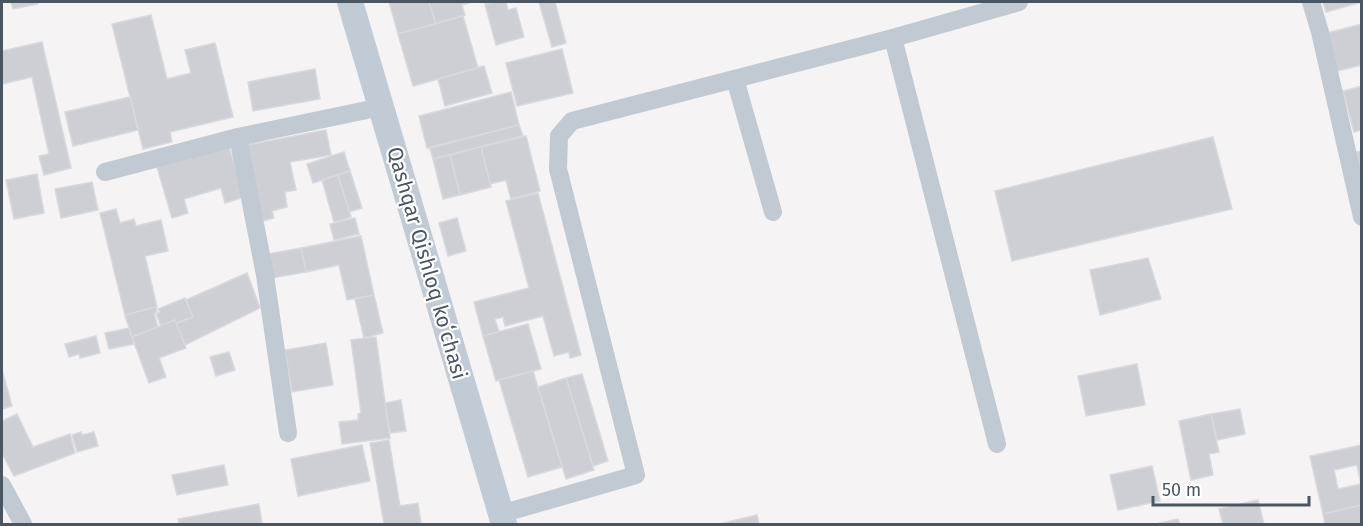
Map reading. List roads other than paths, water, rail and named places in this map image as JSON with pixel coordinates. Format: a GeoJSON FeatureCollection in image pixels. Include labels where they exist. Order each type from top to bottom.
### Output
{"type":"FeatureCollection","features":[{"type":"Feature","properties":{"kind":"main road","name":"Qashqar Qishloq koʻchasi"},"geometry":{"type":"LineString","coordinates":[[350,2],[503,519]]}},
{"type":"Feature","properties":{"kind":"street"},"geometry":{"type":"LineString","coordinates":[[503,519],[636,475],[558,169],[559,136],[572,121],[893,38],[1019,2]]}},
{"type":"Feature","properties":{"kind":"street"},"geometry":{"type":"LineString","coordinates":[[1311,2],[1362,217]]}},
{"type":"Feature","properties":{"kind":"street"},"geometry":{"type":"LineString","coordinates":[[893,38],[997,444]]}},
{"type":"Feature","properties":{"kind":"street"},"geometry":{"type":"LineString","coordinates":[[735,79],[773,212]]}},
{"type":"Feature","properties":{"kind":"street"},"geometry":{"type":"LineString","coordinates":[[105,172],[238,137],[381,107]]}},
{"type":"Feature","properties":{"kind":"street"},"geometry":{"type":"LineString","coordinates":[[238,137],[265,275],[288,433]]}},
{"type":"Feature","properties":{"kind":"street"},"geometry":{"type":"LineString","coordinates":[[2,485],[23,525]]}}]}
